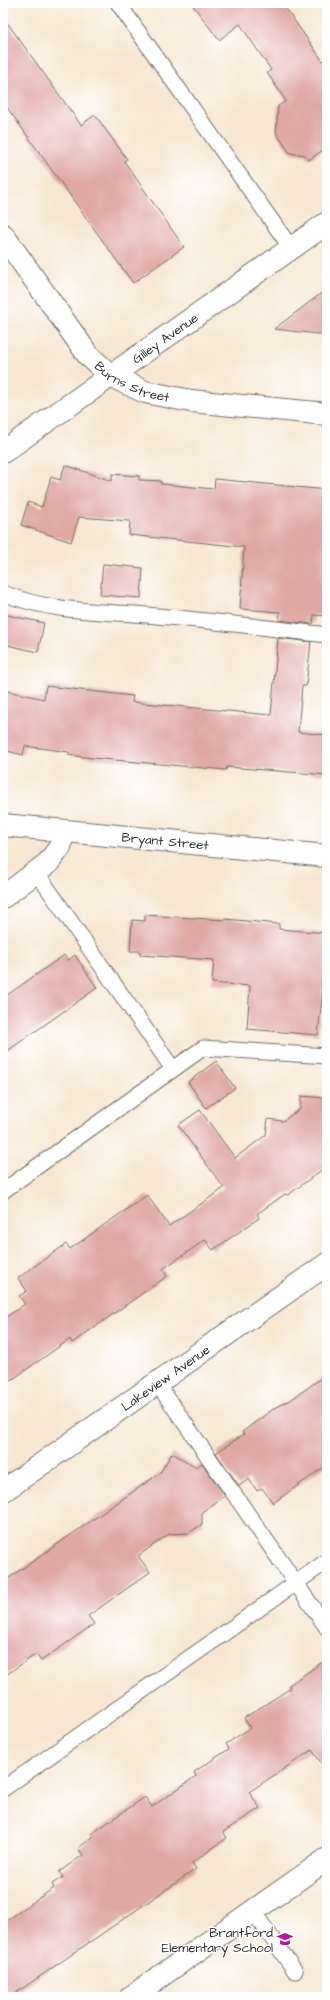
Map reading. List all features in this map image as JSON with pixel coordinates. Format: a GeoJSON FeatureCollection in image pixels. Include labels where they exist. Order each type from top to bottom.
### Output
{"type":"FeatureCollection","features":[{"type":"Feature","properties":{"kind":"street","name":"Gilley Avenue"},"geometry":{"type":"LineString","coordinates":[[3,452],[327,223]]}},
{"type":"Feature","properties":{"kind":"street","name":"Burns Street"},"geometry":{"type":"LineString","coordinates":[[3,235],[88,355],[110,376],[144,392],[190,401],[327,414]]}},
{"type":"Feature","properties":{"kind":"street","name":"Bryant Street"},"geometry":{"type":"LineString","coordinates":[[3,825],[327,856]]}},
{"type":"Feature","properties":{"kind":"street"},"geometry":{"type":"LineString","coordinates":[[3,897],[37,873],[48,863],[60,847],[63,831]]}},
{"type":"Feature","properties":{"kind":"street","name":"Lakeview Avenue"},"geometry":{"type":"LineString","coordinates":[[3,1491],[327,1264]]}},
{"type":"Feature","properties":{"kind":"street"},"geometry":{"type":"LineString","coordinates":[[138,1995],[327,1859]]}},
{"type":"Feature","properties":{"kind":"lane"},"geometry":{"type":"LineString","coordinates":[[118,3],[291,248]]}},
{"type":"Feature","properties":{"kind":"lane"},"geometry":{"type":"LineString","coordinates":[[3,593],[32,602],[64,609],[147,615],[327,635]]}},
{"type":"Feature","properties":{"kind":"lane"},"geometry":{"type":"LineString","coordinates":[[37,873],[173,1069]]}},
{"type":"Feature","properties":{"kind":"lane"},"geometry":{"type":"LineString","coordinates":[[3,1191],[203,1048],[327,1056]]}},
{"type":"Feature","properties":{"kind":"lane"},"geometry":{"type":"LineString","coordinates":[[157,1383],[327,1628]]}},
{"type":"Feature","properties":{"kind":"lane"},"geometry":{"type":"LineString","coordinates":[[3,1789],[327,1561]]}},
{"type":"Feature","properties":{"kind":"lane"},"geometry":{"type":"LineString","coordinates":[[253,1911],[295,1970]]}},
{"type":"Feature","properties":{"kind":"building"},"geometry":{"type":"Polygon","coordinates":[[[191,3],[282,3],[327,67],[327,147],[309,160],[305,155],[290,153],[276,133],[278,106],[286,101],[267,73],[271,70],[240,24],[219,40],[191,3]]]}},
{"type":"Feature","properties":{"kind":"building"},"geometry":{"type":"Polygon","coordinates":[[[3,17],[81,125],[95,115],[127,159],[124,161],[184,247],[133,283],[3,102],[3,17]]]}},
{"type":"Feature","properties":{"kind":"building"},"geometry":{"type":"Polygon","coordinates":[[[327,289],[327,335],[274,329],[327,289]]]}},
{"type":"Feature","properties":{"kind":"building"},"geometry":{"type":"Polygon","coordinates":[[[65,465],[112,481],[112,474],[139,476],[139,480],[161,481],[161,484],[214,489],[215,479],[327,490],[327,616],[314,615],[313,624],[279,620],[280,612],[240,609],[244,547],[129,535],[130,521],[79,517],[71,542],[21,525],[28,502],[42,507],[51,477],[60,480],[65,465]]]}},
{"type":"Feature","properties":{"kind":"building"},"geometry":{"type":"Polygon","coordinates":[[[103,564],[143,568],[141,598],[100,595],[103,564]]]}},
{"type":"Feature","properties":{"kind":"building"},"geometry":{"type":"Polygon","coordinates":[[[3,614],[44,623],[38,652],[3,644],[3,614]]]}},
{"type":"Feature","properties":{"kind":"building"},"geometry":{"type":"Polygon","coordinates":[[[278,638],[311,642],[306,686],[302,686],[298,732],[327,735],[327,775],[227,767],[226,770],[92,758],[69,755],[69,752],[25,746],[23,755],[3,750],[3,690],[44,699],[46,686],[133,696],[132,702],[271,715],[278,638]]]}},
{"type":"Feature","properties":{"kind":"building"},"geometry":{"type":"Polygon","coordinates":[[[145,915],[225,919],[279,924],[279,929],[327,933],[327,988],[323,988],[318,1035],[247,1029],[250,986],[212,983],[214,960],[140,955],[140,951],[130,951],[132,920],[145,921],[145,915]]]}},
{"type":"Feature","properties":{"kind":"building"},"geometry":{"type":"Polygon","coordinates":[[[64,955],[68,960],[75,955],[97,988],[3,1054],[3,998],[64,955]]]}},
{"type":"Feature","properties":{"kind":"building"},"geometry":{"type":"Polygon","coordinates":[[[216,1061],[235,1088],[206,1108],[188,1082],[216,1061]]]}},
{"type":"Feature","properties":{"kind":"building"},"geometry":{"type":"Polygon","coordinates":[[[301,1096],[327,1098],[327,1166],[288,1195],[285,1194],[257,1214],[259,1218],[213,1250],[205,1240],[163,1269],[167,1276],[72,1343],[70,1339],[3,1386],[3,1319],[25,1304],[19,1296],[27,1291],[18,1278],[66,1244],[70,1249],[147,1195],[169,1226],[224,1188],[178,1125],[200,1110],[235,1158],[266,1135],[268,1119],[283,1121],[300,1109],[301,1096]]]}},
{"type":"Feature","properties":{"kind":"building"},"geometry":{"type":"Polygon","coordinates":[[[327,1374],[327,1465],[273,1503],[262,1488],[257,1491],[249,1479],[239,1486],[216,1453],[244,1434],[242,1432],[276,1407],[292,1399],[327,1374]]]}},
{"type":"Feature","properties":{"kind":"building"},"geometry":{"type":"Polygon","coordinates":[[[172,1453],[196,1467],[202,1463],[225,1496],[202,1512],[202,1524],[189,1533],[169,1534],[138,1556],[150,1572],[88,1616],[94,1624],[41,1661],[36,1654],[3,1677],[3,1582],[160,1473],[172,1453]]]}},
{"type":"Feature","properties":{"kind":"building"},"geometry":{"type":"Polygon","coordinates":[[[327,1659],[327,1771],[312,1750],[249,1792],[260,1808],[223,1832],[227,1838],[192,1863],[196,1869],[10,1997],[3,1997],[3,1923],[54,1888],[52,1884],[63,1877],[59,1872],[83,1855],[78,1848],[93,1837],[91,1834],[145,1797],[152,1807],[196,1776],[194,1772],[229,1749],[226,1744],[250,1728],[244,1718],[291,1688],[289,1685],[327,1659]]]}},
{"type":"Feature","properties":{"kind":"place","name":"Brantford Elementary School"},"geometry":{"type":"Point","coordinates":[285,1939]}}]}
